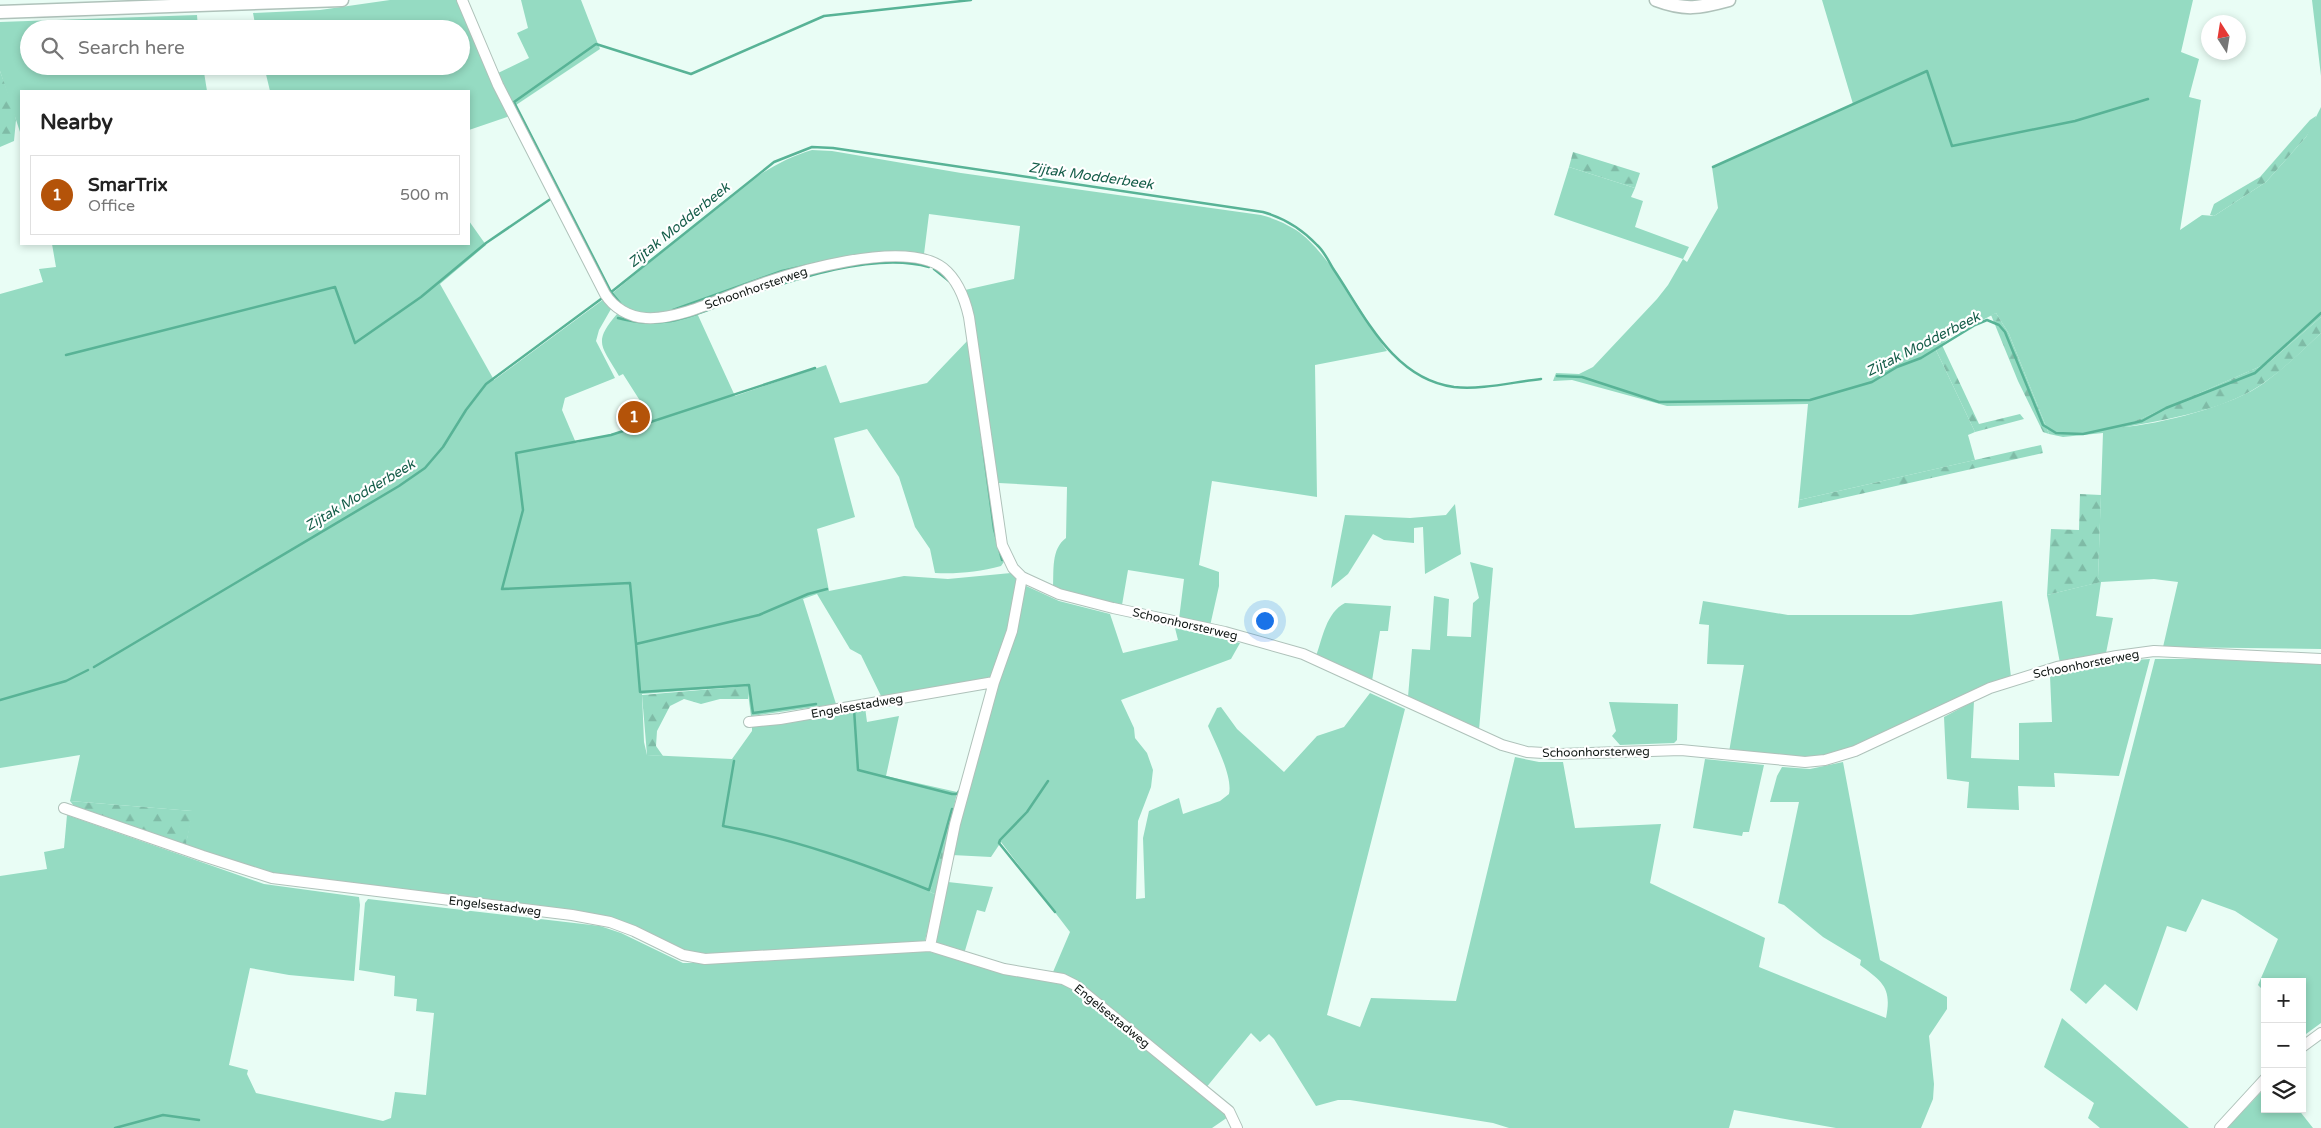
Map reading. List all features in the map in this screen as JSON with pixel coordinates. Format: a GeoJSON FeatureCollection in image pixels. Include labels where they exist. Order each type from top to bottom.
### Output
{"type":"FeatureCollection","features":[{"type":"Feature","properties":{"kind":"street"},"geometry":{"type":"LineString","coordinates":[[0,12],[342,0]]}},
{"type":"Feature","properties":{"kind":"street","name":"Schoonhorsterweg"},"geometry":{"type":"LineString","coordinates":[[462,0],[498,85],[605,294],[610,302],[621,310],[645,318],[674,315],[786,275],[829,265],[878,257],[907,257],[927,260],[942,267],[949,273],[962,293],[969,318],[1002,545],[1013,568],[1022,577],[1059,594],[1113,608],[1225,632],[1303,654],[1502,744],[1527,752],[1560,754],[1681,750],[1772,760],[1805,762],[1825,760],[1855,751],[1901,732],[1990,688],[2066,666],[2154,651],[2321,659]]}},
{"type":"Feature","properties":{"kind":"street"},"geometry":{"type":"LineString","coordinates":[[1656,0],[1674,7],[1688,4],[1702,8],[1729,0]]}},
{"type":"Feature","properties":{"kind":"street"},"geometry":{"type":"LineString","coordinates":[[930,946],[955,824],[994,682],[1016,617],[1022,577]]}},
{"type":"Feature","properties":{"kind":"street","name":"Engelsestadweg"},"geometry":{"type":"LineString","coordinates":[[749,722],[780,720],[994,682]]}},
{"type":"Feature","properties":{"kind":"street","name":"Engelsestadweg"},"geometry":{"type":"LineString","coordinates":[[64,808],[272,878],[610,922],[634,931],[683,956],[705,959],[930,946],[1004,969],[1063,979],[1075,985],[1229,1111],[1237,1128]]}},
{"type":"Feature","properties":{"kind":"street"},"geometry":{"type":"LineString","coordinates":[[2306,1045],[2321,1033]]}},
{"type":"Feature","properties":{"kind":"street"},"geometry":{"type":"LineString","coordinates":[[2220,1128],[2261,1083]]}},
{"type":"Feature","properties":{"kind":"green space"},"geometry":{"type":"Polygon","coordinates":[[[390,0],[457,0],[465,20],[254,20],[253,13],[320,10],[390,0]]]}},
{"type":"Feature","properties":{"kind":"green space"},"geometry":{"type":"Polygon","coordinates":[[[521,0],[581,0],[600,49],[513,107],[496,74],[529,58],[517,33],[528,28],[521,0]]]}},
{"type":"Feature","properties":{"kind":"green space"},"geometry":{"type":"Polygon","coordinates":[[[1822,0],[2193,0],[2181,52],[2199,59],[2189,97],[2201,100],[2180,230],[2202,215],[2214,216],[2266,182],[2306,137],[2321,107],[2321,317],[2268,363],[2122,427],[2175,418],[2235,399],[2264,383],[2321,333],[2321,649],[2163,647],[2178,582],[2154,579],[2101,582],[2096,616],[2113,618],[2106,653],[2060,663],[2047,595],[2100,582],[2098,578],[2103,433],[2063,437],[2049,434],[2009,334],[1996,313],[1950,337],[1936,350],[1975,432],[1968,435],[1975,460],[1799,500],[1808,404],[1667,406],[1572,380],[1553,381],[1556,373],[1579,374],[1593,367],[1657,299],[1668,285],[1683,259],[1687,262],[1718,208],[1712,167],[1853,104],[1822,0]]]}},
{"type":"Feature","properties":{"kind":"green space"},"geometry":{"type":"Polygon","coordinates":[[[2312,0],[2321,0],[2321,76],[2312,0]]]}},
{"type":"Feature","properties":{"kind":"green space"},"geometry":{"type":"Polygon","coordinates":[[[197,15],[197,20],[56,20],[197,15]]]}},
{"type":"Feature","properties":{"kind":"green space"},"geometry":{"type":"Polygon","coordinates":[[[20,21],[20,75],[204,75],[207,90],[20,90],[20,132],[0,71],[0,22],[20,21]]]}},
{"type":"Feature","properties":{"kind":"green space"},"geometry":{"type":"Polygon","coordinates":[[[470,31],[510,116],[470,130],[470,90],[270,90],[266,75],[470,75],[470,31]]]}},
{"type":"Feature","properties":{"kind":"green space"},"geometry":{"type":"Polygon","coordinates":[[[0,71],[16,120],[14,141],[0,147],[0,71]]]}},
{"type":"Feature","properties":{"kind":"green space"},"geometry":{"type":"Polygon","coordinates":[[[2316,116],[2315,123],[2306,137],[2266,182],[2214,216],[2210,215],[2214,204],[2260,177],[2310,120],[2316,116]]]}},
{"type":"Feature","properties":{"kind":"green space"},"geometry":{"type":"Polygon","coordinates":[[[812,150],[832,151],[961,173],[1261,215],[1279,221],[1296,230],[1320,253],[1345,286],[1387,351],[1315,365],[1317,497],[1212,481],[1199,565],[1219,572],[1219,586],[1210,626],[1179,619],[1184,579],[1128,570],[1122,605],[1053,588],[1056,554],[1061,543],[1066,538],[1067,487],[999,483],[993,463],[965,290],[1014,279],[1020,226],[929,214],[923,255],[853,258],[688,308],[655,315],[631,312],[609,296],[721,203],[750,182],[780,163],[812,150]]]}},
{"type":"Feature","properties":{"kind":"green space"},"geometry":{"type":"Polygon","coordinates":[[[1573,152],[1640,173],[1635,188],[1569,167],[1573,152]]]}},
{"type":"Feature","properties":{"kind":"green space"},"geometry":{"type":"Polygon","coordinates":[[[1569,167],[1635,188],[1631,197],[1643,201],[1635,227],[1689,247],[1683,259],[1554,215],[1569,167]]]}},
{"type":"Feature","properties":{"kind":"green space"},"geometry":{"type":"Polygon","coordinates":[[[470,222],[486,245],[440,284],[494,380],[604,299],[611,309],[599,330],[596,341],[615,378],[565,398],[562,410],[576,443],[650,424],[644,407],[623,374],[619,376],[602,345],[604,332],[617,314],[628,316],[696,311],[735,396],[826,365],[840,403],[927,383],[970,338],[1006,559],[1001,566],[968,572],[935,573],[930,549],[915,527],[899,477],[867,429],[834,438],[855,517],[817,529],[829,591],[904,576],[948,579],[1011,573],[1017,579],[1015,602],[992,678],[882,698],[861,655],[850,649],[817,594],[803,599],[836,704],[751,716],[747,686],[642,694],[644,742],[647,755],[732,759],[752,731],[752,723],[865,707],[867,722],[899,716],[886,776],[957,792],[945,852],[930,892],[937,895],[924,944],[692,959],[609,918],[589,913],[522,908],[280,880],[185,850],[192,811],[70,801],[80,755],[0,768],[0,294],[43,282],[39,269],[56,267],[52,245],[470,245],[470,222]]]}},
{"type":"Feature","properties":{"kind":"green space"},"geometry":{"type":"Polygon","coordinates":[[[1996,313],[2009,334],[2049,434],[2043,432],[2018,381],[1991,315],[1996,313]]]}},
{"type":"Feature","properties":{"kind":"green space"},"geometry":{"type":"Polygon","coordinates":[[[2321,317],[2321,333],[2279,372],[2251,391],[2221,405],[2204,410],[2169,419],[2119,428],[2268,363],[2321,317]]]}},
{"type":"Feature","properties":{"kind":"green space"},"geometry":{"type":"Polygon","coordinates":[[[1942,345],[1979,424],[2020,414],[2024,419],[1975,432],[1936,350],[1942,345]]]}},
{"type":"Feature","properties":{"kind":"green space"},"geometry":{"type":"Polygon","coordinates":[[[2041,445],[2043,453],[1798,508],[1799,500],[2041,445]]]}},
{"type":"Feature","properties":{"kind":"green space"},"geometry":{"type":"Polygon","coordinates":[[[2080,494],[2101,495],[2098,578],[2101,582],[2047,595],[2051,529],[2079,530],[2080,494]]]}},
{"type":"Feature","properties":{"kind":"green space"},"geometry":{"type":"Polygon","coordinates":[[[1455,504],[1461,554],[1425,574],[1423,527],[1414,528],[1414,543],[1384,540],[1373,534],[1348,574],[1331,588],[1345,515],[1410,518],[1446,515],[1455,504]]]}},
{"type":"Feature","properties":{"kind":"green space"},"geometry":{"type":"Polygon","coordinates":[[[1470,562],[1493,568],[1479,730],[1408,697],[1412,649],[1430,650],[1434,596],[1449,599],[1447,636],[1471,637],[1473,603],[1479,598],[1470,562]]]}},
{"type":"Feature","properties":{"kind":"green space"},"geometry":{"type":"Polygon","coordinates":[[[1024,585],[1059,601],[1110,614],[1123,653],[1178,640],[1175,628],[1240,643],[1231,659],[1121,700],[1134,728],[1135,738],[1147,753],[1153,770],[1151,787],[1138,821],[1136,899],[1145,898],[1143,838],[1149,811],[1179,798],[1183,814],[1220,801],[1229,794],[1230,787],[1226,769],[1208,726],[1217,708],[1221,707],[1237,729],[1284,772],[1317,736],[1344,727],[1370,693],[1405,709],[1327,1015],[1360,1027],[1371,998],[1456,1001],[1515,757],[1539,762],[1563,762],[1575,828],[1661,824],[1650,883],[1765,938],[1759,967],[1886,1018],[1888,999],[1884,987],[1875,976],[1860,965],[1861,960],[1823,937],[1784,905],[1778,903],[1799,802],[1770,802],[1777,776],[1782,767],[1810,769],[1843,762],[1880,960],[1947,997],[1947,1009],[1929,1036],[1934,1084],[1933,1099],[1921,1128],[1836,1128],[1734,1110],[1729,1128],[1509,1128],[1493,1123],[1350,1100],[1338,1100],[1316,1106],[1274,1039],[1269,1034],[1260,1042],[1251,1033],[1205,1089],[1062,974],[1053,972],[1070,932],[1001,842],[991,857],[952,855],[955,832],[1024,585]]]}},
{"type":"Feature","properties":{"kind":"green space"},"geometry":{"type":"Polygon","coordinates":[[[1703,601],[1788,615],[1911,615],[2002,601],[2011,677],[1874,741],[1815,759],[1729,752],[1744,665],[1707,664],[1709,625],[1699,624],[1703,601]]]}},
{"type":"Feature","properties":{"kind":"green space"},"geometry":{"type":"Polygon","coordinates":[[[1345,603],[1391,606],[1388,631],[1380,631],[1372,681],[1316,656],[1329,619],[1345,603]]]}},
{"type":"Feature","properties":{"kind":"green space"},"geometry":{"type":"Polygon","coordinates":[[[2150,659],[2119,776],[2054,773],[2055,787],[2018,786],[2019,810],[1967,808],[1969,782],[1947,779],[1944,717],[1974,701],[1971,758],[2019,760],[2019,723],[2052,722],[2050,676],[2115,661],[2150,659]]]}},
{"type":"Feature","properties":{"kind":"green space"},"geometry":{"type":"Polygon","coordinates":[[[2155,659],[2321,659],[2321,1023],[2306,1034],[2306,978],[2261,978],[2278,939],[2235,911],[2202,899],[2186,932],[2167,926],[2137,1011],[2105,984],[2086,1004],[2070,990],[2155,659]]]}},
{"type":"Feature","properties":{"kind":"green space"},"geometry":{"type":"Polygon","coordinates":[[[748,686],[748,699],[720,699],[701,704],[684,699],[670,706],[657,731],[656,746],[663,756],[647,755],[642,695],[748,686]]]}},
{"type":"Feature","properties":{"kind":"green space"},"geometry":{"type":"Polygon","coordinates":[[[1609,702],[1678,704],[1677,740],[1674,743],[1620,745],[1612,736],[1616,731],[1609,702]]]}},
{"type":"Feature","properties":{"kind":"green space"},"geometry":{"type":"Polygon","coordinates":[[[1705,759],[1764,765],[1749,832],[1743,832],[1742,836],[1693,828],[1705,759]]]}},
{"type":"Feature","properties":{"kind":"green space"},"geometry":{"type":"Polygon","coordinates":[[[70,801],[193,811],[185,850],[80,814],[70,801]]]}},
{"type":"Feature","properties":{"kind":"green space"},"geometry":{"type":"Polygon","coordinates":[[[67,815],[264,884],[359,897],[354,981],[289,975],[250,968],[229,1065],[248,1070],[247,1074],[256,1093],[383,1121],[391,1118],[395,1092],[426,1095],[434,1013],[416,1011],[417,999],[394,996],[395,976],[359,970],[365,903],[368,899],[600,926],[621,933],[683,963],[715,963],[924,950],[1010,975],[1051,979],[1067,984],[1228,1117],[1212,1128],[0,1128],[0,876],[47,869],[44,852],[64,848],[67,815]]]}},
{"type":"Feature","properties":{"kind":"green space"},"geometry":{"type":"Polygon","coordinates":[[[942,851],[945,852],[937,895],[930,892],[942,851]]]}},
{"type":"Feature","properties":{"kind":"green space"},"geometry":{"type":"Polygon","coordinates":[[[948,882],[993,887],[985,912],[977,910],[964,954],[939,947],[935,942],[948,882]]]}},
{"type":"Feature","properties":{"kind":"green space"},"geometry":{"type":"Polygon","coordinates":[[[2062,1018],[2189,1128],[2100,1128],[2088,1118],[2094,1103],[2044,1067],[2062,1018]]]}},
{"type":"Feature","properties":{"kind":"green space"},"geometry":{"type":"Polygon","coordinates":[[[2261,1092],[2261,1113],[2301,1113],[2313,1128],[2227,1128],[2261,1092]]]}},
{"type":"Feature","properties":{"kind":"waterway"},"geometry":{"type":"LineString","coordinates":[[620,303],[611,292],[514,102],[596,44],[691,74],[824,16],[971,0]]}},
{"type":"Feature","properties":{"kind":"waterway"},"geometry":{"type":"LineString","coordinates":[[1713,167],[1927,71],[1952,146],[2075,121],[2148,99]]}},
{"type":"Feature","properties":{"kind":"waterway","name":"Zijtak Modderbeek"},"geometry":{"type":"LineString","coordinates":[[610,293],[774,162],[812,147],[833,148],[1271,214],[1299,229],[1320,247],[1383,343],[1397,359],[1414,372],[1433,382],[1465,388],[1541,379]]}},
{"type":"Feature","properties":{"kind":"waterway"},"geometry":{"type":"LineString","coordinates":[[66,355],[335,287],[355,343],[421,297],[486,243],[552,198]]}},
{"type":"Feature","properties":{"kind":"waterway"},"geometry":{"type":"LineString","coordinates":[[673,310],[782,271],[831,260]]}},
{"type":"Feature","properties":{"kind":"waterway"},"geometry":{"type":"LineString","coordinates":[[725,303],[799,279],[854,266],[906,263],[929,267]]}},
{"type":"Feature","properties":{"kind":"waterway"},"geometry":{"type":"LineString","coordinates":[[934,269],[949,281]]}},
{"type":"Feature","properties":{"kind":"waterway","name":"Zijtak Modderbeek"},"geometry":{"type":"LineString","coordinates":[[94,667],[399,486],[425,468],[443,447],[466,410],[486,384],[601,299]]}},
{"type":"Feature","properties":{"kind":"waterway"},"geometry":{"type":"LineString","coordinates":[[618,318],[655,323],[667,322],[713,308]]}},
{"type":"Feature","properties":{"kind":"waterway","name":"Zijtak Modderbeek"},"geometry":{"type":"LineString","coordinates":[[1557,376],[1582,377],[1659,402],[1810,400],[1872,382],[1897,367],[1921,358],[1975,325],[1987,320],[1999,325],[2005,332],[2043,425],[2056,433],[2083,434],[2142,421],[2166,408],[2255,373],[2321,313]]}},
{"type":"Feature","properties":{"kind":"waterway"},"geometry":{"type":"LineString","coordinates":[[815,368],[611,435],[516,453],[523,510],[502,589],[630,583],[636,644],[759,615],[808,594],[827,589]]}},
{"type":"Feature","properties":{"kind":"waterway"},"geometry":{"type":"LineString","coordinates":[[983,447],[994,529],[1002,560]]}},
{"type":"Feature","properties":{"kind":"waterway"},"geometry":{"type":"LineString","coordinates":[[636,644],[640,692],[749,685],[753,713],[816,704]]}},
{"type":"Feature","properties":{"kind":"waterway","name":"Zijtak Modderbeek"},"geometry":{"type":"LineString","coordinates":[[0,700],[66,681],[88,670]]}},
{"type":"Feature","properties":{"kind":"waterway"},"geometry":{"type":"LineString","coordinates":[[854,709],[858,770],[952,794],[957,794],[959,791]]}},
{"type":"Feature","properties":{"kind":"waterway"},"geometry":{"type":"LineString","coordinates":[[734,761],[723,826],[749,831],[828,853],[879,870],[929,890],[952,809]]}},
{"type":"Feature","properties":{"kind":"waterway"},"geometry":{"type":"LineString","coordinates":[[1048,781],[1027,812],[999,843],[1055,912]]}},
{"type":"Feature","properties":{"kind":"waterway"},"geometry":{"type":"LineString","coordinates":[[115,1128],[163,1115],[199,1120]]}},
{"type":"Feature","properties":{"kind":"place","name":"SmarTrix"},"geometry":{"type":"Point","coordinates":[634,417]}}]}
